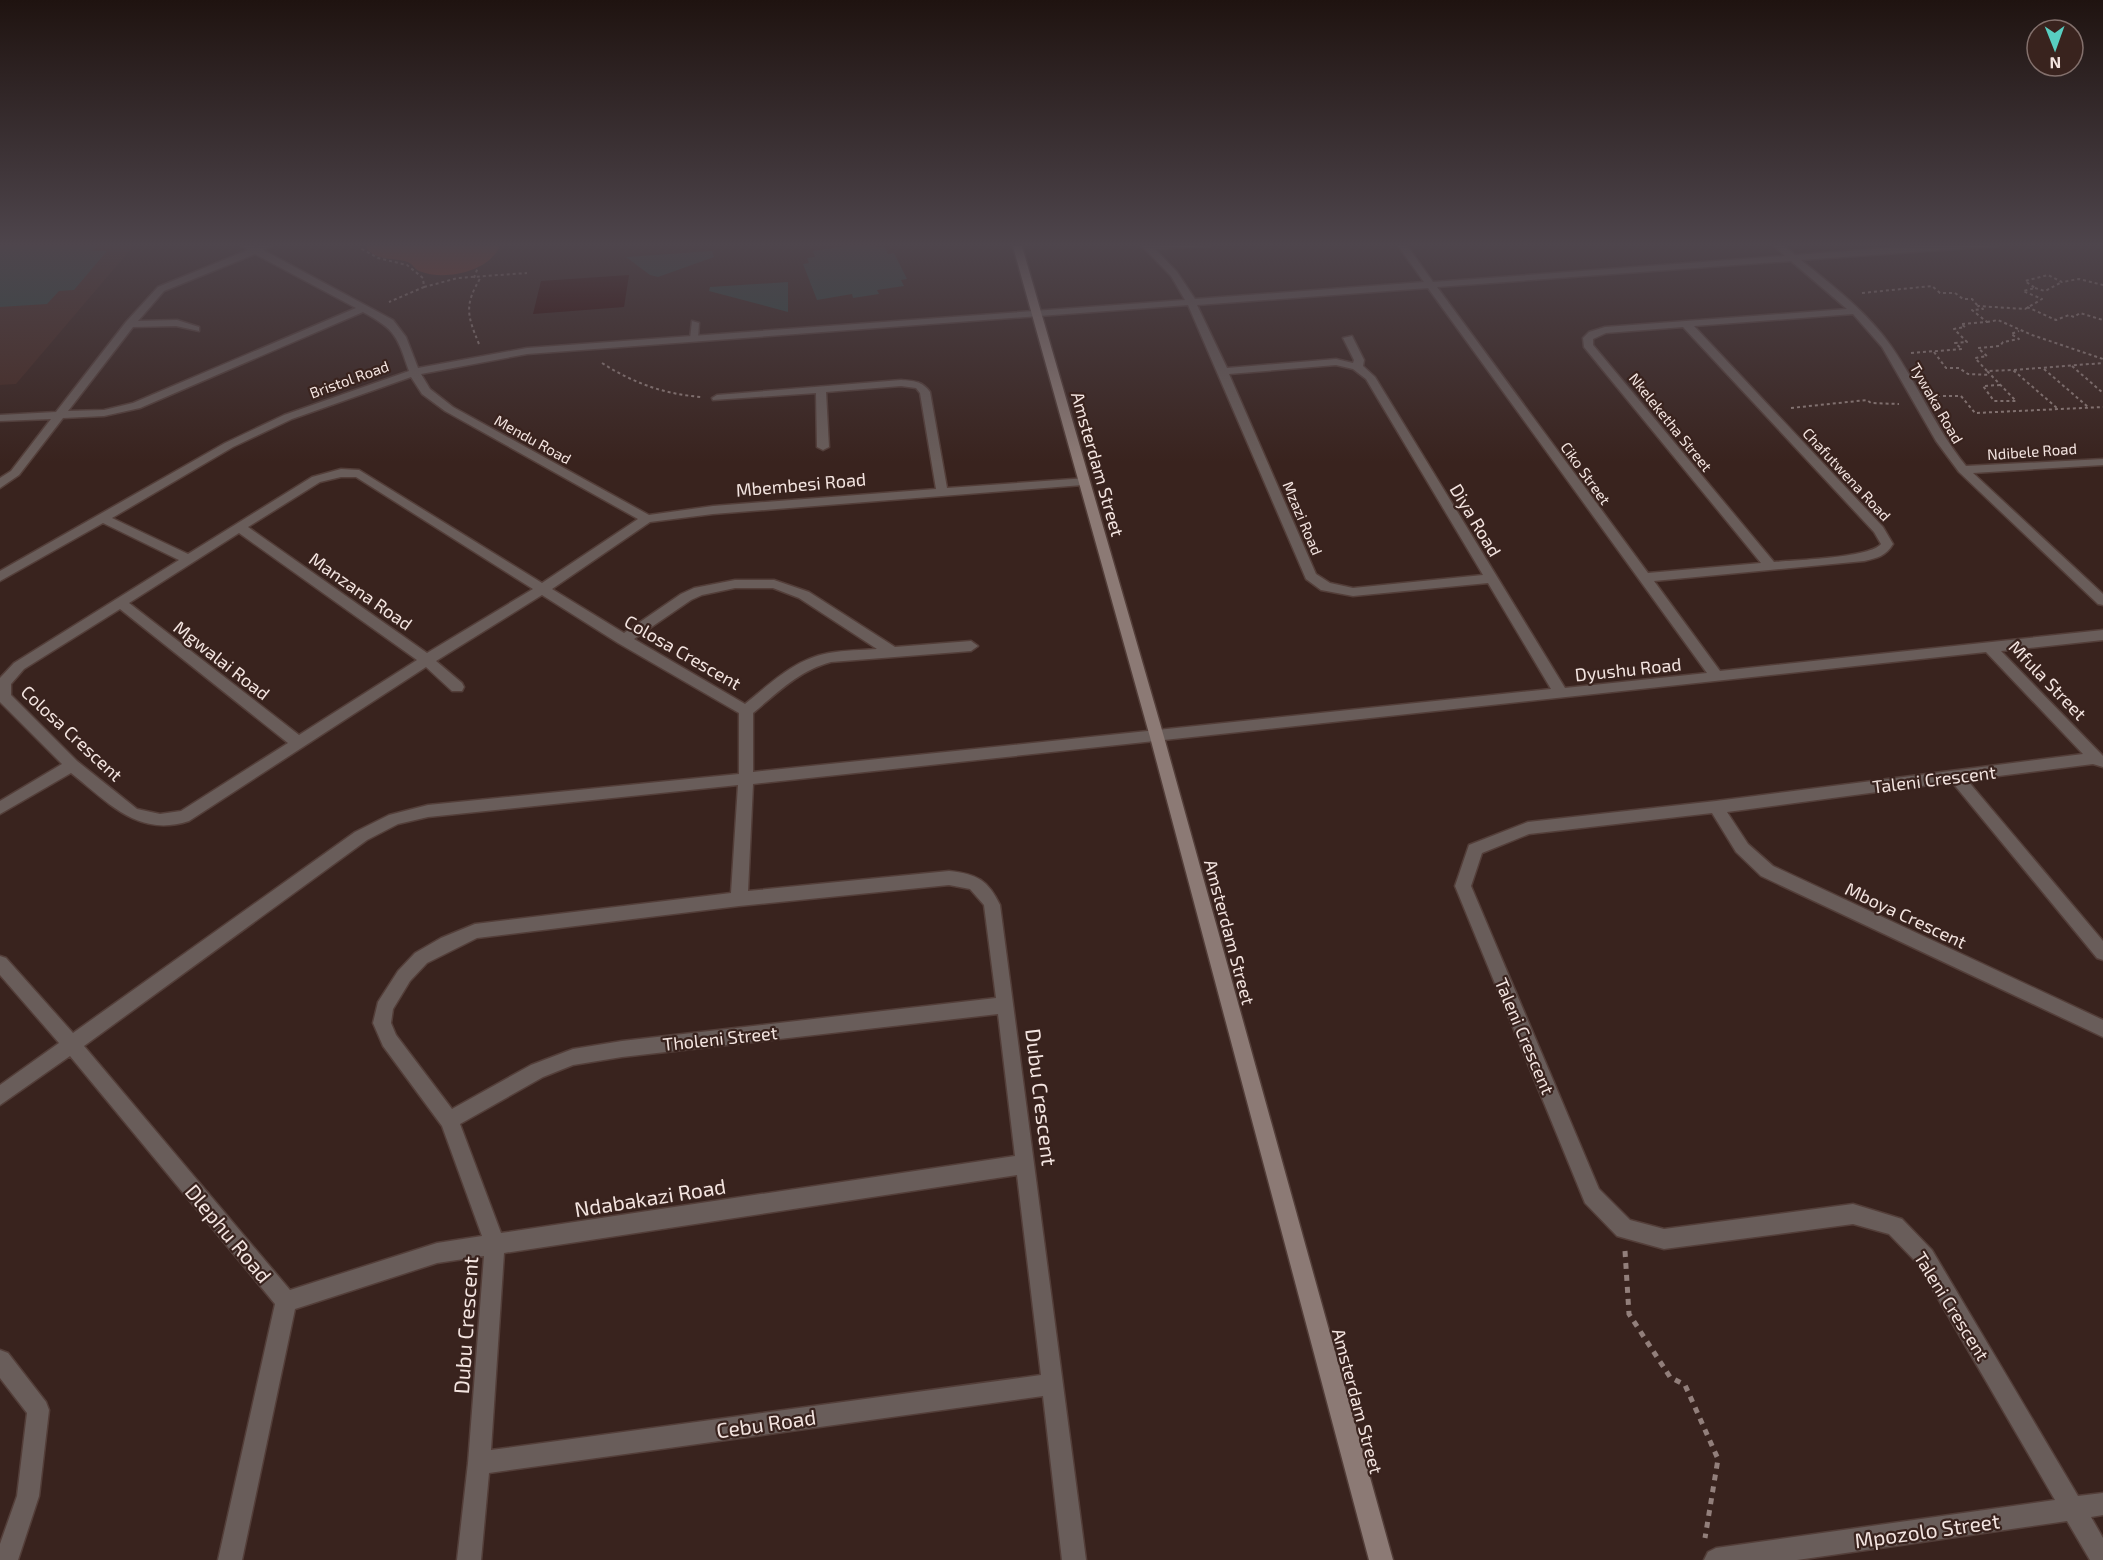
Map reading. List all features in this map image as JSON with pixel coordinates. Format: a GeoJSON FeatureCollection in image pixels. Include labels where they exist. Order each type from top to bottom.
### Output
{"type":"FeatureCollection","features":[{"type":"Feature","properties":{"kind":"street"},"geometry":{"type":"LineString","coordinates":[[0,484],[15,473],[137,316]]}},
{"type":"Feature","properties":{"kind":"street"},"geometry":{"type":"LineString","coordinates":[[0,418],[104,413],[136,406],[353,316]]}},
{"type":"Feature","properties":{"kind":"street","name":"Mendu Road"},"geometry":{"type":"LineString","coordinates":[[378,316],[399,331],[423,387],[449,409],[647,519]]}},
{"type":"Feature","properties":{"kind":"street","name":"Bristol Road"},"geometry":{"type":"LineString","coordinates":[[0,577],[229,445],[288,417],[415,372],[527,351],[1025,316]]}},
{"type":"Feature","properties":{"kind":"street","name":"Amsterdam Street"},"geometry":{"type":"LineString","coordinates":[[1036,316],[1157,737],[1381,1560]]}},
{"type":"Feature","properties":{"kind":"street","name":"Mzazi Road"},"geometry":{"type":"LineString","coordinates":[[1197,316],[1223,370],[1311,576],[1326,587],[1353,592],[1491,579]]}},
{"type":"Feature","properties":{"kind":"street","name":"Ciko Street"},"geometry":{"type":"LineString","coordinates":[[1453,316],[1717,677]]}},
{"type":"Feature","properties":{"kind":"street","name":"Nkeleketha Street"},"geometry":{"type":"LineString","coordinates":[[1769,564],[1587,342],[1593,334],[1605,330],[1792,316]]}},
{"type":"Feature","properties":{"kind":"street","name":"Tywaka Road"},"geometry":{"type":"LineString","coordinates":[[1859,316],[1890,352],[1946,451],[1963,470],[2103,601]]}},
{"type":"Feature","properties":{"kind":"street"},"geometry":{"type":"LineString","coordinates":[[130,324],[177,323],[195,329]]}},
{"type":"Feature","properties":{"kind":"street","name":"Chafutwena Road"},"geometry":{"type":"LineString","coordinates":[[1644,578],[1769,564],[1864,557],[1885,550],[1887,544],[1879,530],[1686,324]]}},
{"type":"Feature","properties":{"kind":"street","name":"Diya Road"},"geometry":{"type":"LineString","coordinates":[[1348,338],[1359,360],[1358,367],[1370,377],[1561,694]]}},
{"type":"Feature","properties":{"kind":"street"},"geometry":{"type":"LineString","coordinates":[[1223,370],[1336,362],[1358,367]]}},
{"type":"Feature","properties":{"kind":"street"},"geometry":{"type":"LineString","coordinates":[[717,398],[901,383],[919,386],[925,392],[942,491]]}},
{"type":"Feature","properties":{"kind":"street"},"geometry":{"type":"LineString","coordinates":[[820,390],[823,447]]}},
{"type":"Feature","properties":{"kind":"street","name":"Ndibele Road"},"geometry":{"type":"LineString","coordinates":[[1963,470],[2103,462]]}},
{"type":"Feature","properties":{"kind":"street","name":"Colosa Crescent"},"geometry":{"type":"LineString","coordinates":[[543,589],[427,660],[300,744],[184,816],[160,820],[133,814],[72,765],[4,698],[3,683],[19,666],[316,479],[341,473],[359,474],[543,589],[623,640],[746,711],[746,779]]}},
{"type":"Feature","properties":{"kind":"street","name":"Mbembesi Road"},"geometry":{"type":"LineString","coordinates":[[543,589],[647,519],[713,510],[1083,481]]}},
{"type":"Feature","properties":{"kind":"street"},"geometry":{"type":"LineString","coordinates":[[102,518],[190,560]]}},
{"type":"Feature","properties":{"kind":"street","name":"Manzana Road"},"geometry":{"type":"LineString","coordinates":[[241,528],[427,660],[457,687]]}},
{"type":"Feature","properties":{"kind":"street"},"geometry":{"type":"LineString","coordinates":[[623,640],[686,597],[699,591],[735,584],[774,584],[804,595],[892,652]]}},
{"type":"Feature","properties":{"kind":"street","name":"Mgwalai Road"},"geometry":{"type":"LineString","coordinates":[[121,603],[300,744]]}},
{"type":"Feature","properties":{"kind":"street","name":"Dyushu Road"},"geometry":{"type":"LineString","coordinates":[[0,1096],[361,836],[394,819],[428,811],[1157,737],[2103,635]]}},
{"type":"Feature","properties":{"kind":"street"},"geometry":{"type":"LineString","coordinates":[[746,711],[813,660],[971,646]]}},
{"type":"Feature","properties":{"kind":"street","name":"Mfula Street"},"geometry":{"type":"LineString","coordinates":[[1990,648],[2100,762]]}},
{"type":"Feature","properties":{"kind":"street","name":"Taleni Crescent"},"geometry":{"type":"LineString","coordinates":[[2100,762],[1528,828],[1476,849],[1463,886],[1592,1196],[1624,1229],[1664,1239],[1853,1214],[1895,1226],[1925,1257],[2103,1560]]}},
{"type":"Feature","properties":{"kind":"street"},"geometry":{"type":"LineString","coordinates":[[0,808],[72,765]]}},
{"type":"Feature","properties":{"kind":"street"},"geometry":{"type":"LineString","coordinates":[[1956,777],[2103,953]]}},
{"type":"Feature","properties":{"kind":"street"},"geometry":{"type":"LineString","coordinates":[[739,899],[746,779]]}},
{"type":"Feature","properties":{"kind":"street","name":"Mboya Crescent"},"geometry":{"type":"LineString","coordinates":[[1716,807],[1742,848],[1767,871],[2103,1029]]}},
{"type":"Feature","properties":{"kind":"street","name":"Dubu Crescent"},"geometry":{"type":"LineString","coordinates":[[469,1560],[479,1463],[495,1245],[449,1120],[389,1040],[382,1023],[384,1007],[404,976],[421,958],[447,943],[476,931],[739,899],[949,878],[975,883],[985,890],[992,905],[1074,1560]]}},
{"type":"Feature","properties":{"kind":"street","name":"Dlephu Road"},"geometry":{"type":"LineString","coordinates":[[0,963],[72,1045],[286,1301]]}},
{"type":"Feature","properties":{"kind":"street","name":"Tholeni Street"},"geometry":{"type":"LineString","coordinates":[[449,1120],[537,1071],[573,1057],[622,1049],[1006,1005]]}},
{"type":"Feature","properties":{"kind":"street","name":"Ndabakazi Road"},"geometry":{"type":"LineString","coordinates":[[286,1301],[437,1253],[1026,1164]]}},
{"type":"Feature","properties":{"kind":"street"},"geometry":{"type":"LineString","coordinates":[[230,1560],[286,1301]]}},
{"type":"Feature","properties":{"kind":"street"},"geometry":{"type":"LineString","coordinates":[[0,1361],[38,1410],[28,1496],[6,1560]]}},
{"type":"Feature","properties":{"kind":"street","name":"Cebu Road"},"geometry":{"type":"LineString","coordinates":[[479,1463],[1053,1384]]}},
{"type":"Feature","properties":{"kind":"street","name":"Mpozolo Street"},"geometry":{"type":"LineString","coordinates":[[1709,1554],[2103,1504]]}},
{"type":"Feature","properties":{"kind":"lane"},"geometry":{"type":"LineString","coordinates":[[694,339],[695,323]]}},
{"type":"Feature","properties":{"kind":"path"},"geometry":{"type":"LineString","coordinates":[[468,316],[485,358]]}},
{"type":"Feature","properties":{"kind":"path"},"geometry":{"type":"LineString","coordinates":[[1979,316],[1987,322]]}},
{"type":"Feature","properties":{"kind":"path"},"geometry":{"type":"LineString","coordinates":[[2047,316],[2056,320],[2067,316]]}},
{"type":"Feature","properties":{"kind":"path"},"geometry":{"type":"LineString","coordinates":[[1890,352],[1934,352],[1962,349],[1956,343],[1967,342],[1954,329],[1965,327],[1960,324],[1998,320],[2102,363]]}},
{"type":"Feature","properties":{"kind":"path"},"geometry":{"type":"LineString","coordinates":[[2000,385],[1983,386],[1994,401],[2016,401],[1975,358],[1987,356],[1978,348],[2000,346],[2002,342],[2019,339],[2011,334],[2020,331]]}},
{"type":"Feature","properties":{"kind":"path"},"geometry":{"type":"LineString","coordinates":[[599,346],[598,360],[638,384],[659,392],[717,398]]}},
{"type":"Feature","properties":{"kind":"path"},"geometry":{"type":"LineString","coordinates":[[1934,352],[1946,368],[1959,368],[1968,374],[1991,375]]}},
{"type":"Feature","properties":{"kind":"path"},"geometry":{"type":"LineString","coordinates":[[1988,371],[2102,363]]}},
{"type":"Feature","properties":{"kind":"path"},"geometry":{"type":"LineString","coordinates":[[2072,366],[2103,393]]}},
{"type":"Feature","properties":{"kind":"path"},"geometry":{"type":"LineString","coordinates":[[2043,368],[2089,407]]}},
{"type":"Feature","properties":{"kind":"path"},"geometry":{"type":"LineString","coordinates":[[2013,370],[2058,409]]}},
{"type":"Feature","properties":{"kind":"path"},"geometry":{"type":"LineString","coordinates":[[1766,409],[1867,400],[1871,403],[1918,401],[1960,396],[1975,413],[2103,406]]}},
{"type":"Feature","properties":{"kind":"path"},"geometry":{"type":"LineString","coordinates":[[1624,1229],[1629,1314],[1670,1377],[1685,1385],[1718,1459],[1709,1554]]}},
{"type":"Feature","properties":{"kind":"shaded area"},"geometry":{"type":"Polygon","coordinates":[[[0,316],[74,316],[16,384],[0,385],[0,316]]]}}]}
